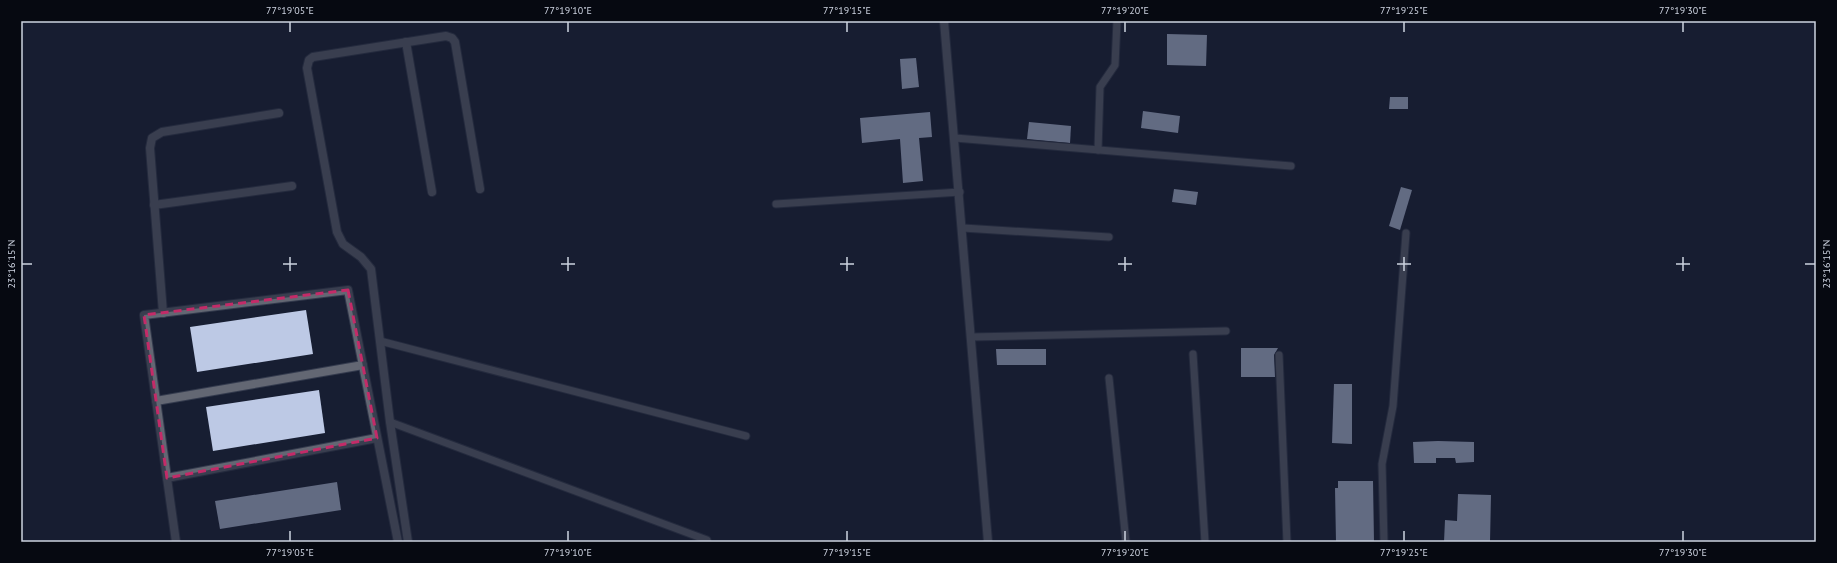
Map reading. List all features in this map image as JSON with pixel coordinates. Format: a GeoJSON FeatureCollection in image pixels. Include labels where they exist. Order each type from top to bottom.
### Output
{"type":"FeatureCollection","features":[{"type":"Feature","properties":{"kind":"street"},"geometry":{"type":"LineString","coordinates":[[944,21],[960,192],[988,542]]}},
{"type":"Feature","properties":{"kind":"street"},"geometry":{"type":"LineString","coordinates":[[408,542],[390,422],[371,269],[361,257],[343,244],[337,232],[307,68],[308,63],[313,57],[446,36],[452,38],[455,42],[480,189]]}},
{"type":"Feature","properties":{"kind":"street"},"geometry":{"type":"LineString","coordinates":[[406,42],[432,192]]}},
{"type":"Feature","properties":{"kind":"street"},"geometry":{"type":"LineString","coordinates":[[163,313],[150,148],[152,138],[156,134],[162,132],[279,113]]}},
{"type":"Feature","properties":{"kind":"street"},"geometry":{"type":"LineString","coordinates":[[154,205],[292,186]]}},
{"type":"Feature","properties":{"kind":"street"},"geometry":{"type":"LineString","coordinates":[[176,542],[144,315],[348,290],[398,542]]}},
{"type":"Feature","properties":{"kind":"street"},"geometry":{"type":"LineString","coordinates":[[156,401],[363,365]]}},
{"type":"Feature","properties":{"kind":"street"},"geometry":{"type":"LineString","coordinates":[[167,478],[377,438]]}},
{"type":"Feature","properties":{"kind":"lane"},"geometry":{"type":"LineString","coordinates":[[1098,150],[1100,87],[1115,65],[1117,21]]}},
{"type":"Feature","properties":{"kind":"lane"},"geometry":{"type":"LineString","coordinates":[[955,138],[1290,166]]}},
{"type":"Feature","properties":{"kind":"lane"},"geometry":{"type":"LineString","coordinates":[[776,204],[960,192]]}},
{"type":"Feature","properties":{"kind":"lane"},"geometry":{"type":"LineString","coordinates":[[963,228],[1109,237]]}},
{"type":"Feature","properties":{"kind":"lane"},"geometry":{"type":"LineString","coordinates":[[1384,542],[1382,464],[1393,406],[1406,233]]}},
{"type":"Feature","properties":{"kind":"lane"},"geometry":{"type":"LineString","coordinates":[[971,337],[1226,331]]}},
{"type":"Feature","properties":{"kind":"lane"},"geometry":{"type":"LineString","coordinates":[[380,341],[746,436]]}},
{"type":"Feature","properties":{"kind":"lane"},"geometry":{"type":"LineString","coordinates":[[1193,354],[1205,542]]}},
{"type":"Feature","properties":{"kind":"lane"},"geometry":{"type":"LineString","coordinates":[[1279,355],[1287,542]]}},
{"type":"Feature","properties":{"kind":"lane"},"geometry":{"type":"LineString","coordinates":[[1109,378],[1126,542]]}},
{"type":"Feature","properties":{"kind":"lane"},"geometry":{"type":"LineString","coordinates":[[390,422],[707,540]]}},
{"type":"Feature","properties":{"kind":"highlighted area"},"geometry":{"type":"Polygon","coordinates":[[[348,290],[377,438],[167,478],[144,315],[348,290]]]}},
{"type":"Feature","properties":{"kind":"building"},"geometry":{"type":"Polygon","coordinates":[[[1167,34],[1207,35],[1206,66],[1167,65],[1167,34]]]}},
{"type":"Feature","properties":{"kind":"building"},"geometry":{"type":"Polygon","coordinates":[[[916,58],[919,87],[902,89],[900,59],[916,58]]]}},
{"type":"Feature","properties":{"kind":"building"},"geometry":{"type":"Polygon","coordinates":[[[1390,97],[1408,97],[1408,109],[1389,109],[1390,97]]]}},
{"type":"Feature","properties":{"kind":"building"},"geometry":{"type":"Polygon","coordinates":[[[1143,111],[1180,116],[1178,133],[1141,128],[1143,111]]]}},
{"type":"Feature","properties":{"kind":"building"},"geometry":{"type":"Polygon","coordinates":[[[930,112],[932,137],[919,138],[923,181],[903,183],[900,139],[862,143],[860,118],[930,112]]]}},
{"type":"Feature","properties":{"kind":"building"},"geometry":{"type":"Polygon","coordinates":[[[1029,122],[1071,126],[1070,143],[1027,139],[1029,122]]]}},
{"type":"Feature","properties":{"kind":"building"},"geometry":{"type":"Polygon","coordinates":[[[1401,187],[1412,190],[1400,230],[1389,226],[1401,187]]]}},
{"type":"Feature","properties":{"kind":"building"},"geometry":{"type":"Polygon","coordinates":[[[1174,189],[1198,192],[1196,205],[1172,202],[1174,189]]]}},
{"type":"Feature","properties":{"kind":"building"},"geometry":{"type":"Polygon","coordinates":[[[306,310],[313,354],[197,372],[190,327],[306,310]]]}},
{"type":"Feature","properties":{"kind":"building"},"geometry":{"type":"Polygon","coordinates":[[[1241,348],[1278,348],[1274,355],[1275,377],[1241,377],[1241,348]]]}},
{"type":"Feature","properties":{"kind":"building"},"geometry":{"type":"Polygon","coordinates":[[[996,349],[1046,349],[1046,365],[997,365],[996,349]]]}},
{"type":"Feature","properties":{"kind":"building"},"geometry":{"type":"Polygon","coordinates":[[[1334,384],[1352,384],[1352,444],[1332,443],[1334,384]]]}},
{"type":"Feature","properties":{"kind":"building"},"geometry":{"type":"Polygon","coordinates":[[[319,390],[325,433],[213,451],[206,407],[319,390]]]}},
{"type":"Feature","properties":{"kind":"building"},"geometry":{"type":"Polygon","coordinates":[[[1413,442],[1474,442],[1474,462],[1456,463],[1455,458],[1436,458],[1436,463],[1414,463],[1413,442]]]}},
{"type":"Feature","properties":{"kind":"building"},"geometry":{"type":"Polygon","coordinates":[[[1338,481],[1373,481],[1374,542],[1336,542],[1335,488],[1338,488],[1338,481]]]}},
{"type":"Feature","properties":{"kind":"building"},"geometry":{"type":"Polygon","coordinates":[[[337,482],[341,510],[220,529],[215,501],[337,482]]]}},
{"type":"Feature","properties":{"kind":"building"},"geometry":{"type":"Polygon","coordinates":[[[1458,494],[1491,495],[1490,542],[1444,542],[1445,520],[1457,521],[1458,494]]]}}]}
